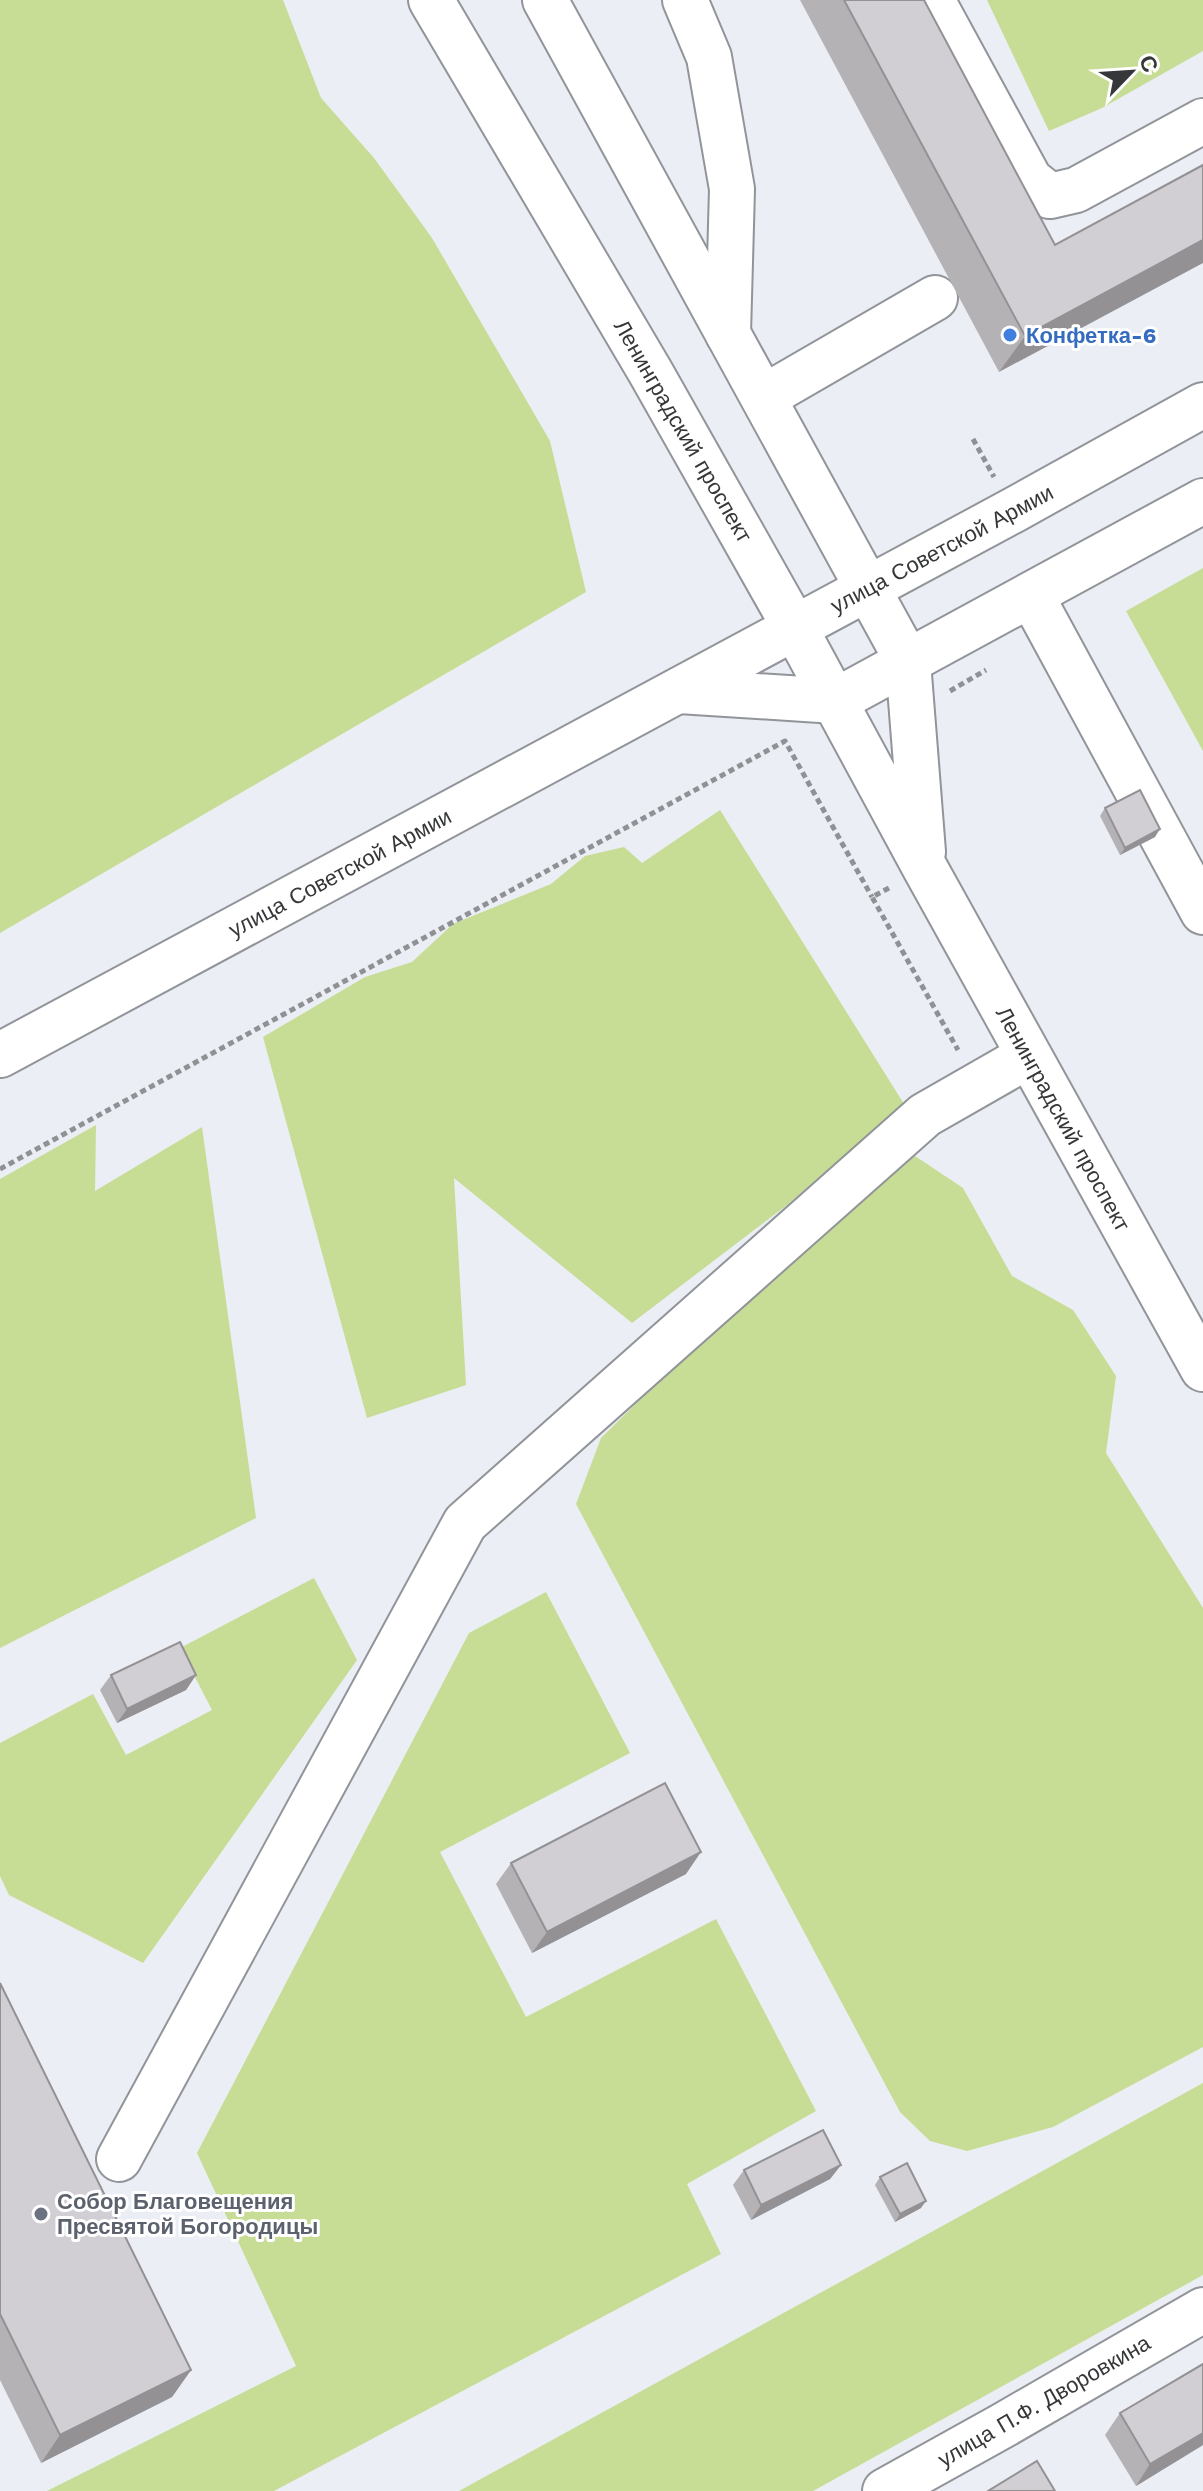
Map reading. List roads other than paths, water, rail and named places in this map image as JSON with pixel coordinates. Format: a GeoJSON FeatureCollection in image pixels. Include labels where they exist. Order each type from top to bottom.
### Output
{"type":"FeatureCollection","features":[{"type":"Feature","properties":{"kind":"street","name":"Ленинградский проспект"},"geometry":{"type":"LineString","coordinates":[[431,0],[651,373],[795,628],[1203,1369]]}},
{"type":"Feature","properties":{"kind":"street","name":"Ленинградский проспект"},"geometry":{"type":"LineString","coordinates":[[545,0],[908,662],[925,868]]}},
{"type":"Feature","properties":{"kind":"street"},"geometry":{"type":"LineString","coordinates":[[685,0],[709,57],[732,189],[728,334]]}},
{"type":"Feature","properties":{"kind":"street"},"geometry":{"type":"LineString","coordinates":[[932,0],[1030,180],[1050,196],[1076,190],[1203,121]]}},
{"type":"Feature","properties":{"kind":"street"},"geometry":{"type":"LineString","coordinates":[[764,397],[935,298]]}},
{"type":"Feature","properties":{"kind":"street","name":"улица Советской Армии"},"geometry":{"type":"LineString","coordinates":[[0,1055],[679,691],[1203,405]]}},
{"type":"Feature","properties":{"kind":"street"},"geometry":{"type":"LineString","coordinates":[[679,691],[835,701],[1203,501]]}},
{"type":"Feature","properties":{"kind":"street"},"geometry":{"type":"LineString","coordinates":[[1031,595],[1203,912]]}},
{"type":"Feature","properties":{"kind":"street"},"geometry":{"type":"LineString","coordinates":[[119,2159],[465,1523],[925,1115],[1028,1056]]}},
{"type":"Feature","properties":{"kind":"street","name":"улица П.Ф. Дворовкина"},"geometry":{"type":"LineString","coordinates":[[885,2491],[1203,2310]]}},
{"type":"Feature","properties":{"kind":"place","name":"Конфетка-6"},"geometry":{"type":"Point","coordinates":[1010,335]}},
{"type":"Feature","properties":{"kind":"place","name":"Собор Благовещения Пресвятой Богородицы"},"geometry":{"type":"Point","coordinates":[41,2214]}}]}
